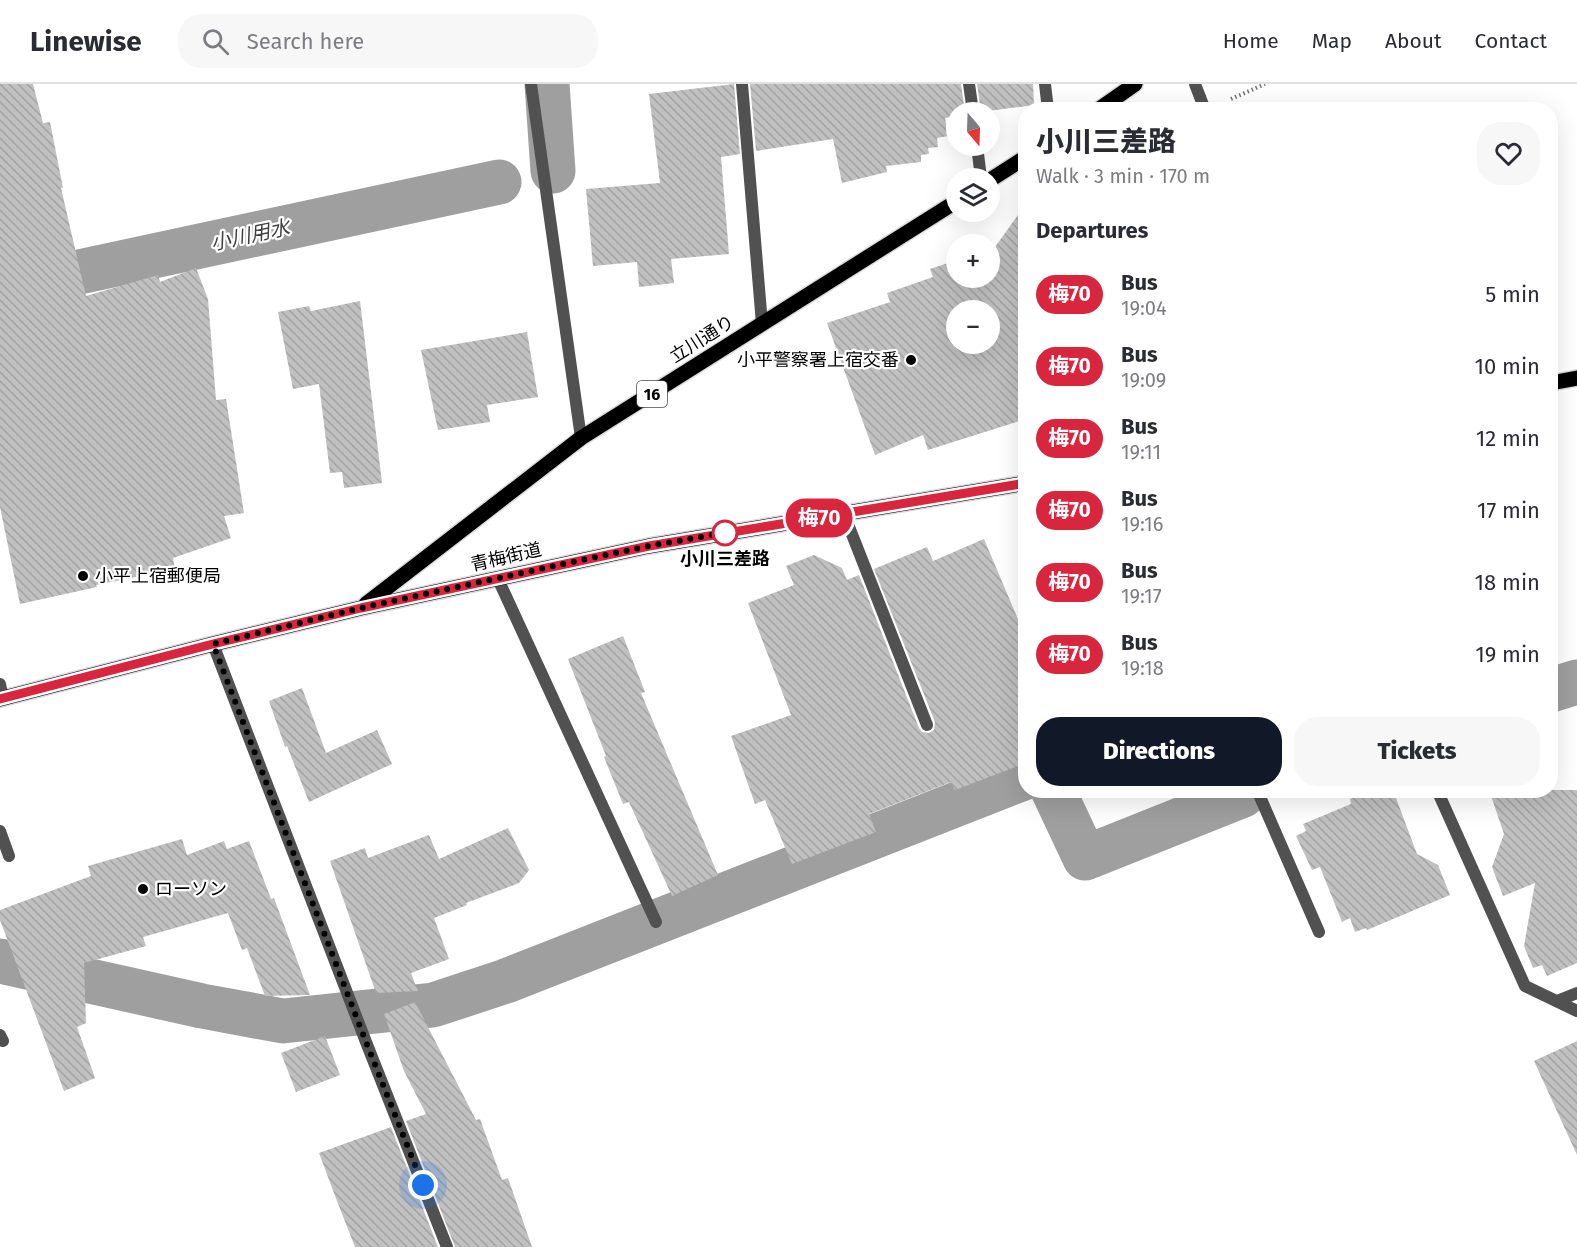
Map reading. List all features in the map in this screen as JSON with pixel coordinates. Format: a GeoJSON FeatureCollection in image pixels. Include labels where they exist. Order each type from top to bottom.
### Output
{"type":"FeatureCollection","features":[{"type":"Feature","properties":{"kind":"main road"},"geometry":{"type":"LineString","coordinates":[[1109,102],[1135,84]]}},
{"type":"Feature","properties":{"kind":"main road"},"geometry":{"type":"LineString","coordinates":[[1000,174],[1018,162]]}},
{"type":"Feature","properties":{"kind":"main road","name":"立川通り"},"geometry":{"type":"LineString","coordinates":[[361,608],[581,438],[946,208]]}},
{"type":"Feature","properties":{"kind":"main road"},"geometry":{"type":"LineString","coordinates":[[1558,382],[1577,378]]}},
{"type":"Feature","properties":{"kind":"main road","name":"青梅街道"},"geometry":{"type":"LineString","coordinates":[[1,694],[361,608],[649,546],[1018,484]]}},
{"type":"Feature","properties":{"kind":"street"},"geometry":{"type":"LineString","coordinates":[[531,84],[581,438]]}},
{"type":"Feature","properties":{"kind":"street"},"geometry":{"type":"LineString","coordinates":[[742,84],[762,324]]}},
{"type":"Feature","properties":{"kind":"street"},"geometry":{"type":"LineString","coordinates":[[969,84],[972,102]]}},
{"type":"Feature","properties":{"kind":"street"},"geometry":{"type":"LineString","coordinates":[[1045,84],[1047,102]]}},
{"type":"Feature","properties":{"kind":"street"},"geometry":{"type":"LineString","coordinates":[[1195,84],[1202,102]]}},
{"type":"Feature","properties":{"kind":"street"},"geometry":{"type":"LineString","coordinates":[[844,514],[927,726]]}},
{"type":"Feature","properties":{"kind":"street"},"geometry":{"type":"LineString","coordinates":[[498,579],[656,922]]}},
{"type":"Feature","properties":{"kind":"street"},"geometry":{"type":"LineString","coordinates":[[213,644],[447,1247]]}},
{"type":"Feature","properties":{"kind":"street"},"geometry":{"type":"LineString","coordinates":[[1260,798],[1319,932]]}},
{"type":"Feature","properties":{"kind":"street"},"geometry":{"type":"LineString","coordinates":[[1441,798],[1525,986],[1577,1011]]}},
{"type":"Feature","properties":{"kind":"street"},"geometry":{"type":"LineString","coordinates":[[0,831],[9,856]]}},
{"type":"Feature","properties":{"kind":"street"},"geometry":{"type":"LineString","coordinates":[[1557,1001],[1577,993]]}},
{"type":"Feature","properties":{"kind":"path"},"geometry":{"type":"LineString","coordinates":[[1228,101],[1265,84]]}},
{"type":"Feature","properties":{"kind":"building"},"geometry":{"type":"Polygon","coordinates":[[[0,84],[33,84],[43,123],[50,122],[63,188],[61,188],[86,296],[158,275],[160,282],[196,268],[208,299],[216,400],[226,399],[244,513],[224,516],[231,538],[173,558],[175,569],[20,604],[0,507],[0,84]]]}},
{"type":"Feature","properties":{"kind":"building"},"geometry":{"type":"Polygon","coordinates":[[[734,84],[740,154],[721,157],[729,254],[671,259],[674,283],[639,287],[637,262],[593,266],[586,189],[660,183],[649,94],[734,84]]]}},
{"type":"Feature","properties":{"kind":"building"},"geometry":{"type":"Polygon","coordinates":[[[750,84],[961,84],[964,102],[946,102],[946,136],[937,138],[938,147],[928,148],[929,154],[921,155],[921,162],[886,166],[887,172],[842,183],[833,139],[756,151],[750,84]]]}},
{"type":"Feature","properties":{"kind":"building"},"geometry":{"type":"Polygon","coordinates":[[[977,84],[1033,84],[1034,102],[1018,102],[1018,107],[1000,109],[1000,102],[980,102],[977,84]]]}},
{"type":"Feature","properties":{"kind":"building"},"geometry":{"type":"Polygon","coordinates":[[[1018,215],[1018,422],[928,450],[923,435],[875,455],[827,323],[890,302],[887,293],[933,277],[930,269],[946,264],[946,288],[1000,288],[1000,240],[1018,215]]]}},
{"type":"Feature","properties":{"kind":"building"},"geometry":{"type":"Polygon","coordinates":[[[360,301],[382,483],[344,488],[342,472],[330,473],[319,384],[293,389],[278,312],[309,306],[311,311],[360,301]]]}},
{"type":"Feature","properties":{"kind":"building"},"geometry":{"type":"Polygon","coordinates":[[[527,332],[538,397],[487,405],[490,422],[438,430],[421,350],[527,332]]]}},
{"type":"Feature","properties":{"kind":"building"},"geometry":{"type":"Polygon","coordinates":[[[984,539],[1018,619],[1018,766],[955,790],[951,782],[869,814],[876,832],[792,864],[765,800],[755,804],[731,736],[791,715],[748,603],[794,585],[786,566],[814,555],[842,568],[847,580],[859,575],[919,728],[922,732],[929,733],[934,730],[935,722],[874,569],[927,547],[933,561],[984,539]]]}},
{"type":"Feature","properties":{"kind":"building"},"geometry":{"type":"Polygon","coordinates":[[[623,636],[645,692],[641,693],[718,875],[672,896],[629,802],[623,804],[568,659],[623,636]]]}},
{"type":"Feature","properties":{"kind":"building"},"geometry":{"type":"Polygon","coordinates":[[[302,688],[326,753],[377,730],[392,764],[309,802],[287,746],[285,747],[269,701],[302,688]]]}},
{"type":"Feature","properties":{"kind":"building"},"geometry":{"type":"Polygon","coordinates":[[[1558,790],[1577,790],[1577,963],[1547,976],[1542,965],[1533,968],[1524,946],[1535,883],[1503,896],[1492,867],[1504,834],[1492,798],[1558,798],[1558,790]]]}},
{"type":"Feature","properties":{"kind":"building"},"geometry":{"type":"Polygon","coordinates":[[[1396,798],[1417,854],[1438,865],[1450,895],[1367,930],[1366,928],[1355,932],[1350,918],[1342,922],[1320,867],[1312,870],[1296,836],[1306,831],[1303,824],[1351,804],[1350,799],[1396,798]]]}},
{"type":"Feature","properties":{"kind":"building"},"geometry":{"type":"Polygon","coordinates":[[[508,828],[529,870],[519,883],[434,918],[449,959],[411,973],[418,991],[376,993],[330,861],[365,848],[368,858],[429,835],[439,859],[508,828]]]}},
{"type":"Feature","properties":{"kind":"building"},"geometry":{"type":"Polygon","coordinates":[[[182,839],[187,855],[224,841],[227,849],[249,841],[271,899],[274,898],[310,995],[265,996],[247,948],[242,950],[228,913],[143,937],[146,946],[84,963],[86,1023],[77,1027],[95,1078],[64,1091],[0,920],[0,910],[91,876],[88,866],[182,839]]]}},
{"type":"Feature","properties":{"kind":"building"},"geometry":{"type":"Polygon","coordinates":[[[415,1002],[476,1120],[480,1119],[502,1180],[508,1178],[532,1247],[455,1247],[406,1121],[426,1114],[404,1071],[384,1014],[415,1002]]]}},
{"type":"Feature","properties":{"kind":"building"},"geometry":{"type":"Polygon","coordinates":[[[325,1036],[340,1075],[296,1092],[281,1053],[325,1036]]]}},
{"type":"Feature","properties":{"kind":"building"},"geometry":{"type":"Polygon","coordinates":[[[1577,1041],[1577,1155],[1534,1061],[1577,1041]]]}},
{"type":"Feature","properties":{"kind":"building"},"geometry":{"type":"Polygon","coordinates":[[[391,1127],[438,1247],[355,1247],[319,1153],[391,1127]]]}},
{"type":"Feature","properties":{"kind":"waterway","name":"小川用水"},"geometry":{"type":"LineString","coordinates":[[547,84],[553,171]]}},
{"type":"Feature","properties":{"kind":"waterway","name":"小川用水"},"geometry":{"type":"LineString","coordinates":[[0,289],[499,182]]}},
{"type":"Feature","properties":{"kind":"waterway"},"geometry":{"type":"LineString","coordinates":[[1558,688],[1577,682]]}},
{"type":"Feature","properties":{"kind":"waterway"},"geometry":{"type":"LineString","coordinates":[[0,961],[202,1006],[283,1021],[433,1005],[506,981],[1018,780]]}},
{"type":"Feature","properties":{"kind":"waterway"},"geometry":{"type":"LineString","coordinates":[[1057,798],[1085,858],[1235,798]]}},
{"type":"Feature","properties":{"kind":"bus line","name":"梅70"},"geometry":{"type":"LineString","coordinates":[[0,699],[361,608],[577,561],[649,546],[1018,484]]}},
{"type":"Feature","properties":{"kind":"place","name":"小平警察署上宿交番"},"geometry":{"type":"Point","coordinates":[911,360]}},
{"type":"Feature","properties":{"kind":"place","name":"小川三差路"},"geometry":{"type":"Point","coordinates":[725,533]}},
{"type":"Feature","properties":{"kind":"place","name":"小平上宿郵便局"},"geometry":{"type":"Point","coordinates":[83,576]}},
{"type":"Feature","properties":{"kind":"place","name":"ローソン"},"geometry":{"type":"Point","coordinates":[143,889]}},
{"type":"Feature","properties":{"kind":"route"},"geometry":{"type":"LineString","coordinates":[[423,1185],[213,644],[361,608],[577,561],[735,531],[725,533]]}}]}
